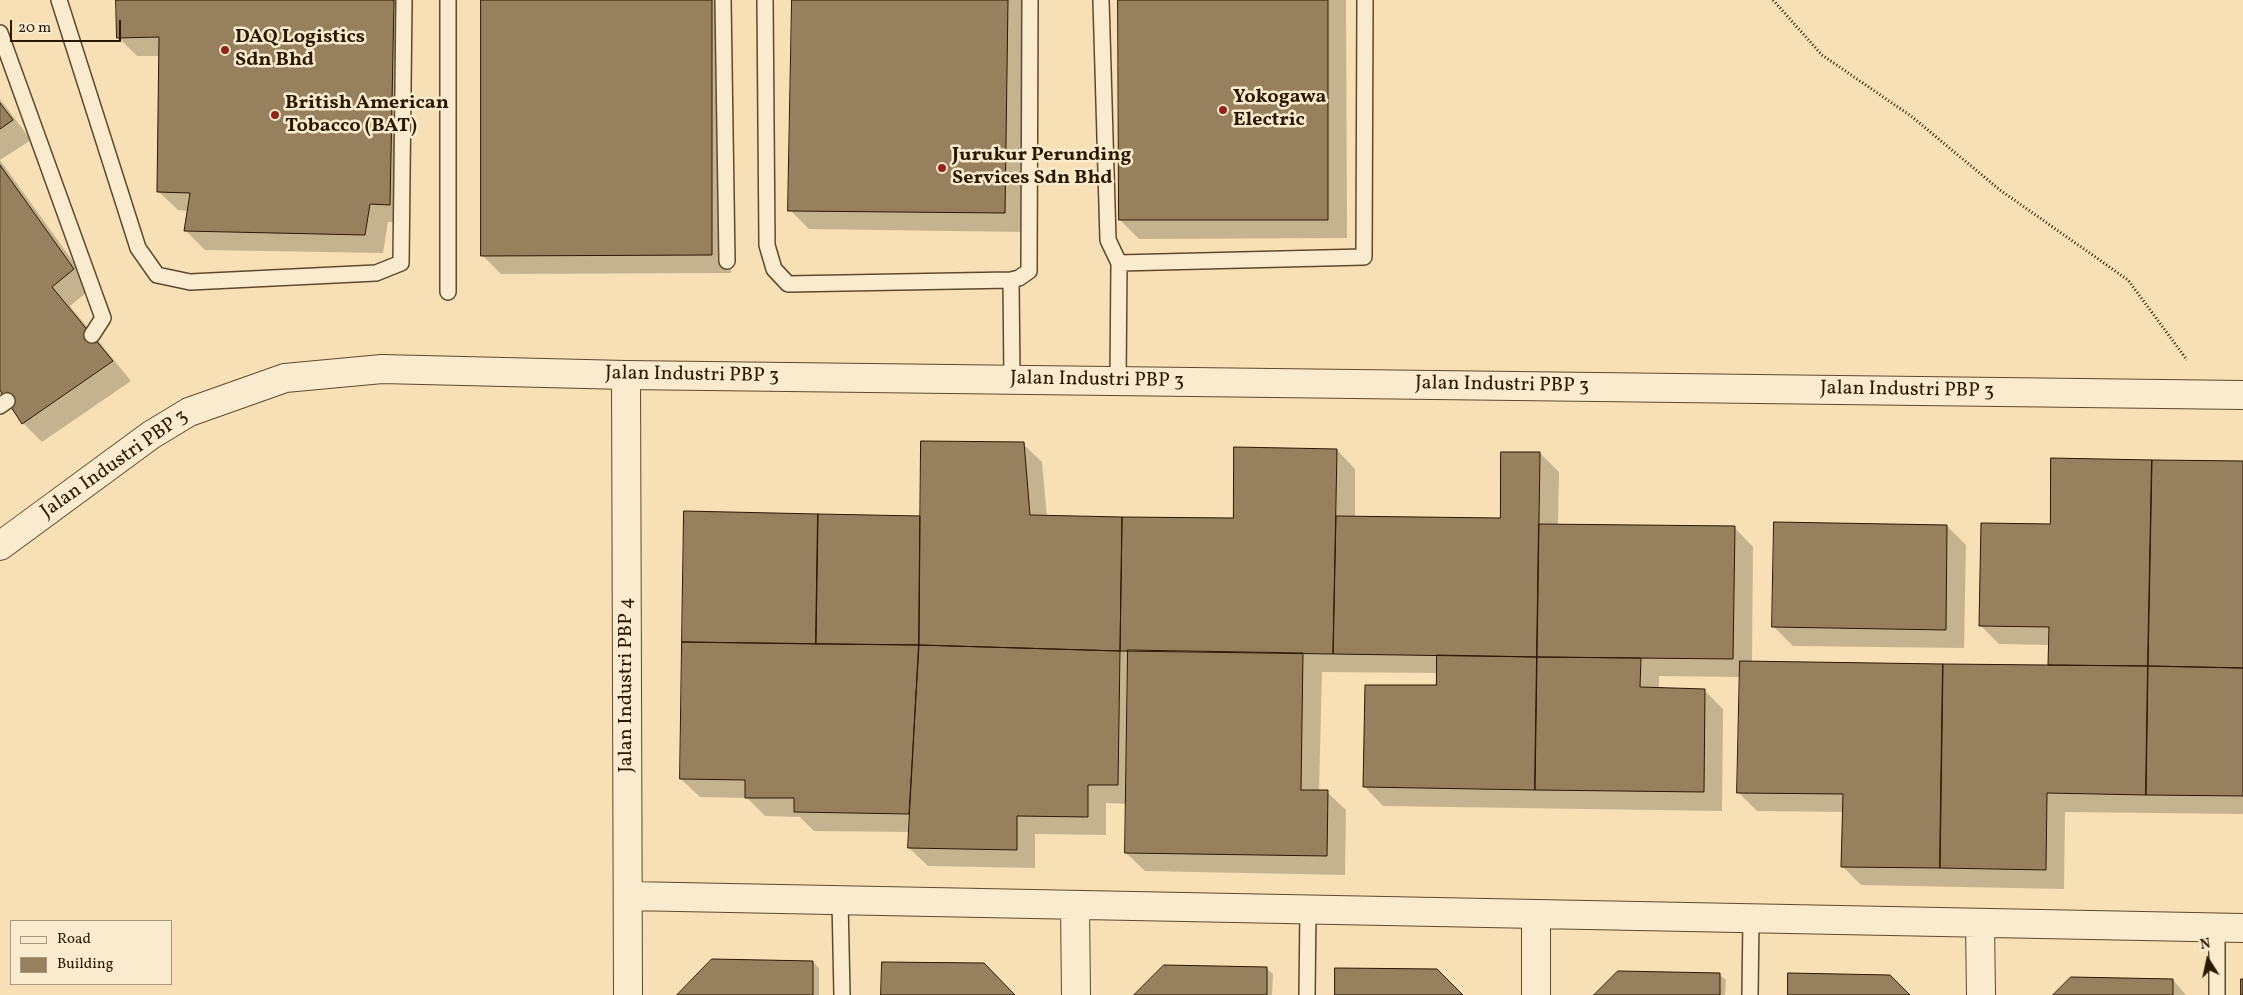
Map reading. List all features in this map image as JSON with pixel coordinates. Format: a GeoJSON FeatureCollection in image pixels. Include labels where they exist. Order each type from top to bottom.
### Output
{"type":"FeatureCollection","features":[{"type":"Feature","properties":{"kind":"street","name":"Jalan Industri PBP 3"},"geometry":{"type":"LineString","coordinates":[[0,546],[151,436],[189,412],[285,378],[382,369],[626,375],[2243,395]]}},
{"type":"Feature","properties":{"kind":"street","name":"Jalan Industri PBP 4"},"geometry":{"type":"LineString","coordinates":[[626,375],[628,995]]}},
{"type":"Feature","properties":{"kind":"street"},"geometry":{"type":"LineString","coordinates":[[628,896],[2230,927]]}},
{"type":"Feature","properties":{"kind":"street"},"geometry":{"type":"LineString","coordinates":[[1075,905],[1076,995]]}},
{"type":"Feature","properties":{"kind":"street"},"geometry":{"type":"LineString","coordinates":[[1536,914],[1536,995]]}},
{"type":"Feature","properties":{"kind":"street"},"geometry":{"type":"LineString","coordinates":[[1980,922],[1981,995]]}},
{"type":"Feature","properties":{"kind":"lane"},"geometry":{"type":"LineString","coordinates":[[59,0],[138,248],[158,275],[190,282],[376,274],[401,263],[404,0]]}},
{"type":"Feature","properties":{"kind":"lane"},"geometry":{"type":"LineString","coordinates":[[448,0],[448,292]]}},
{"type":"Feature","properties":{"kind":"lane"},"geometry":{"type":"LineString","coordinates":[[723,0],[727,260]]}},
{"type":"Feature","properties":{"kind":"lane"},"geometry":{"type":"LineString","coordinates":[[765,0],[767,245],[774,269],[788,284],[1011,280],[1019,278],[1029,271],[1030,0]]}},
{"type":"Feature","properties":{"kind":"lane"},"geometry":{"type":"LineString","coordinates":[[1101,0],[1108,240],[1120,263],[1118,381]]}},
{"type":"Feature","properties":{"kind":"lane"},"geometry":{"type":"LineString","coordinates":[[1120,263],[1364,257],[1365,0]]}},
{"type":"Feature","properties":{"kind":"lane"},"geometry":{"type":"LineString","coordinates":[[0,34],[103,318],[92,336]]}},
{"type":"Feature","properties":{"kind":"lane"},"geometry":{"type":"LineString","coordinates":[[1011,280],[1012,380]]}},
{"type":"Feature","properties":{"kind":"lane"},"geometry":{"type":"LineString","coordinates":[[840,900],[842,995]]}},
{"type":"Feature","properties":{"kind":"lane"},"geometry":{"type":"LineString","coordinates":[[1307,995],[1308,909]]}},
{"type":"Feature","properties":{"kind":"lane"},"geometry":{"type":"LineString","coordinates":[[1750,995],[1751,918]]}},
{"type":"Feature","properties":{"kind":"lane"},"geometry":{"type":"LineString","coordinates":[[2217,995],[2230,927]]}},
{"type":"Feature","properties":{"kind":"path"},"geometry":{"type":"LineString","coordinates":[[1773,0],[1822,55],[1911,116],[2000,190],[2128,280],[2213,394]]}},
{"type":"Feature","properties":{"kind":"building","name":"British American Tobacco (BAT)"},"geometry":{"type":"Polygon","coordinates":[[[116,0],[394,0],[390,205],[370,204],[365,235],[184,231],[190,193],[157,192],[159,37],[117,38],[116,0]]]}},
{"type":"Feature","properties":{"kind":"building"},"geometry":{"type":"Polygon","coordinates":[[[481,0],[712,0],[712,255],[481,256],[481,0]]]}},
{"type":"Feature","properties":{"kind":"building"},"geometry":{"type":"Polygon","coordinates":[[[792,0],[1008,0],[1005,213],[788,211],[792,0]]]}},
{"type":"Feature","properties":{"kind":"building","name":"Yokogawa Electric"},"geometry":{"type":"Polygon","coordinates":[[[1118,0],[1328,0],[1328,220],[1119,220],[1118,0]]]}},
{"type":"Feature","properties":{"kind":"building"},"geometry":{"type":"Polygon","coordinates":[[[0,103],[13,120],[0,129],[0,103]]]}},
{"type":"Feature","properties":{"kind":"building"},"geometry":{"type":"Polygon","coordinates":[[[0,165],[74,269],[52,287],[113,361],[22,424],[0,390],[0,165]]]}},
{"type":"Feature","properties":{"kind":"building"},"geometry":{"type":"Polygon","coordinates":[[[921,441],[1024,442],[1030,515],[1122,517],[1120,651],[919,645],[921,441]]]}},
{"type":"Feature","properties":{"kind":"building"},"geometry":{"type":"Polygon","coordinates":[[[1234,447],[1337,449],[1333,654],[1120,651],[1122,517],[1233,518],[1234,447]]]}},
{"type":"Feature","properties":{"kind":"building"},"geometry":{"type":"Polygon","coordinates":[[[1501,452],[1540,452],[1537,657],[1333,654],[1336,516],[1500,518],[1501,452]]]}},
{"type":"Feature","properties":{"kind":"building"},"geometry":{"type":"Polygon","coordinates":[[[2051,458],[2152,460],[2148,666],[2048,665],[2049,627],[1979,626],[1981,523],[2050,524],[2051,458]]]}},
{"type":"Feature","properties":{"kind":"building"},"geometry":{"type":"Polygon","coordinates":[[[2152,460],[2243,461],[2243,668],[2148,666],[2152,460]]]}},
{"type":"Feature","properties":{"kind":"building"},"geometry":{"type":"Polygon","coordinates":[[[684,511],[818,514],[816,644],[682,642],[684,511]]]}},
{"type":"Feature","properties":{"kind":"building"},"geometry":{"type":"Polygon","coordinates":[[[818,514],[920,516],[919,645],[816,644],[818,514]]]}},
{"type":"Feature","properties":{"kind":"building"},"geometry":{"type":"Polygon","coordinates":[[[1774,522],[1947,525],[1946,630],[1772,627],[1774,522]]]}},
{"type":"Feature","properties":{"kind":"building"},"geometry":{"type":"Polygon","coordinates":[[[1539,524],[1735,526],[1733,659],[1537,657],[1539,524]]]}},
{"type":"Feature","properties":{"kind":"building"},"geometry":{"type":"Polygon","coordinates":[[[682,642],[919,645],[909,814],[794,812],[794,798],[745,798],[745,780],[680,779],[682,642]]]}},
{"type":"Feature","properties":{"kind":"building"},"geometry":{"type":"Polygon","coordinates":[[[919,645],[1120,651],[1118,785],[1088,785],[1088,817],[1017,816],[1017,850],[908,848],[919,645]]]}},
{"type":"Feature","properties":{"kind":"building"},"geometry":{"type":"Polygon","coordinates":[[[1128,650],[1303,653],[1301,790],[1328,790],[1327,856],[1125,853],[1128,650]]]}},
{"type":"Feature","properties":{"kind":"building"},"geometry":{"type":"Polygon","coordinates":[[[1437,655],[1537,657],[1535,790],[1363,787],[1365,685],[1436,685],[1437,655]]]}},
{"type":"Feature","properties":{"kind":"building"},"geometry":{"type":"Polygon","coordinates":[[[1537,657],[1641,658],[1640,687],[1705,689],[1704,792],[1535,790],[1537,657]]]}},
{"type":"Feature","properties":{"kind":"building"},"geometry":{"type":"Polygon","coordinates":[[[1740,661],[1943,664],[1940,868],[1841,867],[1843,794],[1737,793],[1740,661]]]}},
{"type":"Feature","properties":{"kind":"building"},"geometry":{"type":"Polygon","coordinates":[[[1943,664],[2148,666],[2146,795],[2047,793],[2046,870],[1940,868],[1943,664]]]}},
{"type":"Feature","properties":{"kind":"building"},"geometry":{"type":"Polygon","coordinates":[[[2148,666],[2243,668],[2243,796],[2146,795],[2148,666]]]}},
{"type":"Feature","properties":{"kind":"building"},"geometry":{"type":"Polygon","coordinates":[[[712,959],[813,961],[813,995],[677,995],[712,959]]]}},
{"type":"Feature","properties":{"kind":"building"},"geometry":{"type":"Polygon","coordinates":[[[882,962],[984,963],[1015,995],[881,995],[882,962]]]}},
{"type":"Feature","properties":{"kind":"building"},"geometry":{"type":"Polygon","coordinates":[[[1164,965],[1267,967],[1267,995],[1134,995],[1164,965]]]}},
{"type":"Feature","properties":{"kind":"building"},"geometry":{"type":"Polygon","coordinates":[[[1335,968],[1437,969],[1463,995],[1335,995],[1335,968]]]}},
{"type":"Feature","properties":{"kind":"building"},"geometry":{"type":"Polygon","coordinates":[[[1618,971],[1720,973],[1720,995],[1594,995],[1618,971]]]}},
{"type":"Feature","properties":{"kind":"building"},"geometry":{"type":"Polygon","coordinates":[[[1788,973],[1890,975],[1910,995],[1788,995],[1788,973]]]}},
{"type":"Feature","properties":{"kind":"building"},"geometry":{"type":"Polygon","coordinates":[[[2071,977],[2173,979],[2173,995],[2053,995],[2071,977]]]}},
{"type":"Feature","properties":{"kind":"building"},"geometry":{"type":"Polygon","coordinates":[[[2241,979],[2243,979],[2243,995],[2241,995],[2241,979]]]}},
{"type":"Feature","properties":{"kind":"place","name":"DAQ Logistics Sdn Bhd"},"geometry":{"type":"Point","coordinates":[225,50]}},
{"type":"Feature","properties":{"kind":"place","name":"Yokogawa Electric"},"geometry":{"type":"Point","coordinates":[1223,110]}},
{"type":"Feature","properties":{"kind":"place","name":"British American Tobacco (BAT)"},"geometry":{"type":"Point","coordinates":[275,115]}},
{"type":"Feature","properties":{"kind":"place","name":"Jurukur Perunding Services Sdn Bhd"},"geometry":{"type":"Point","coordinates":[942,168]}}]}
